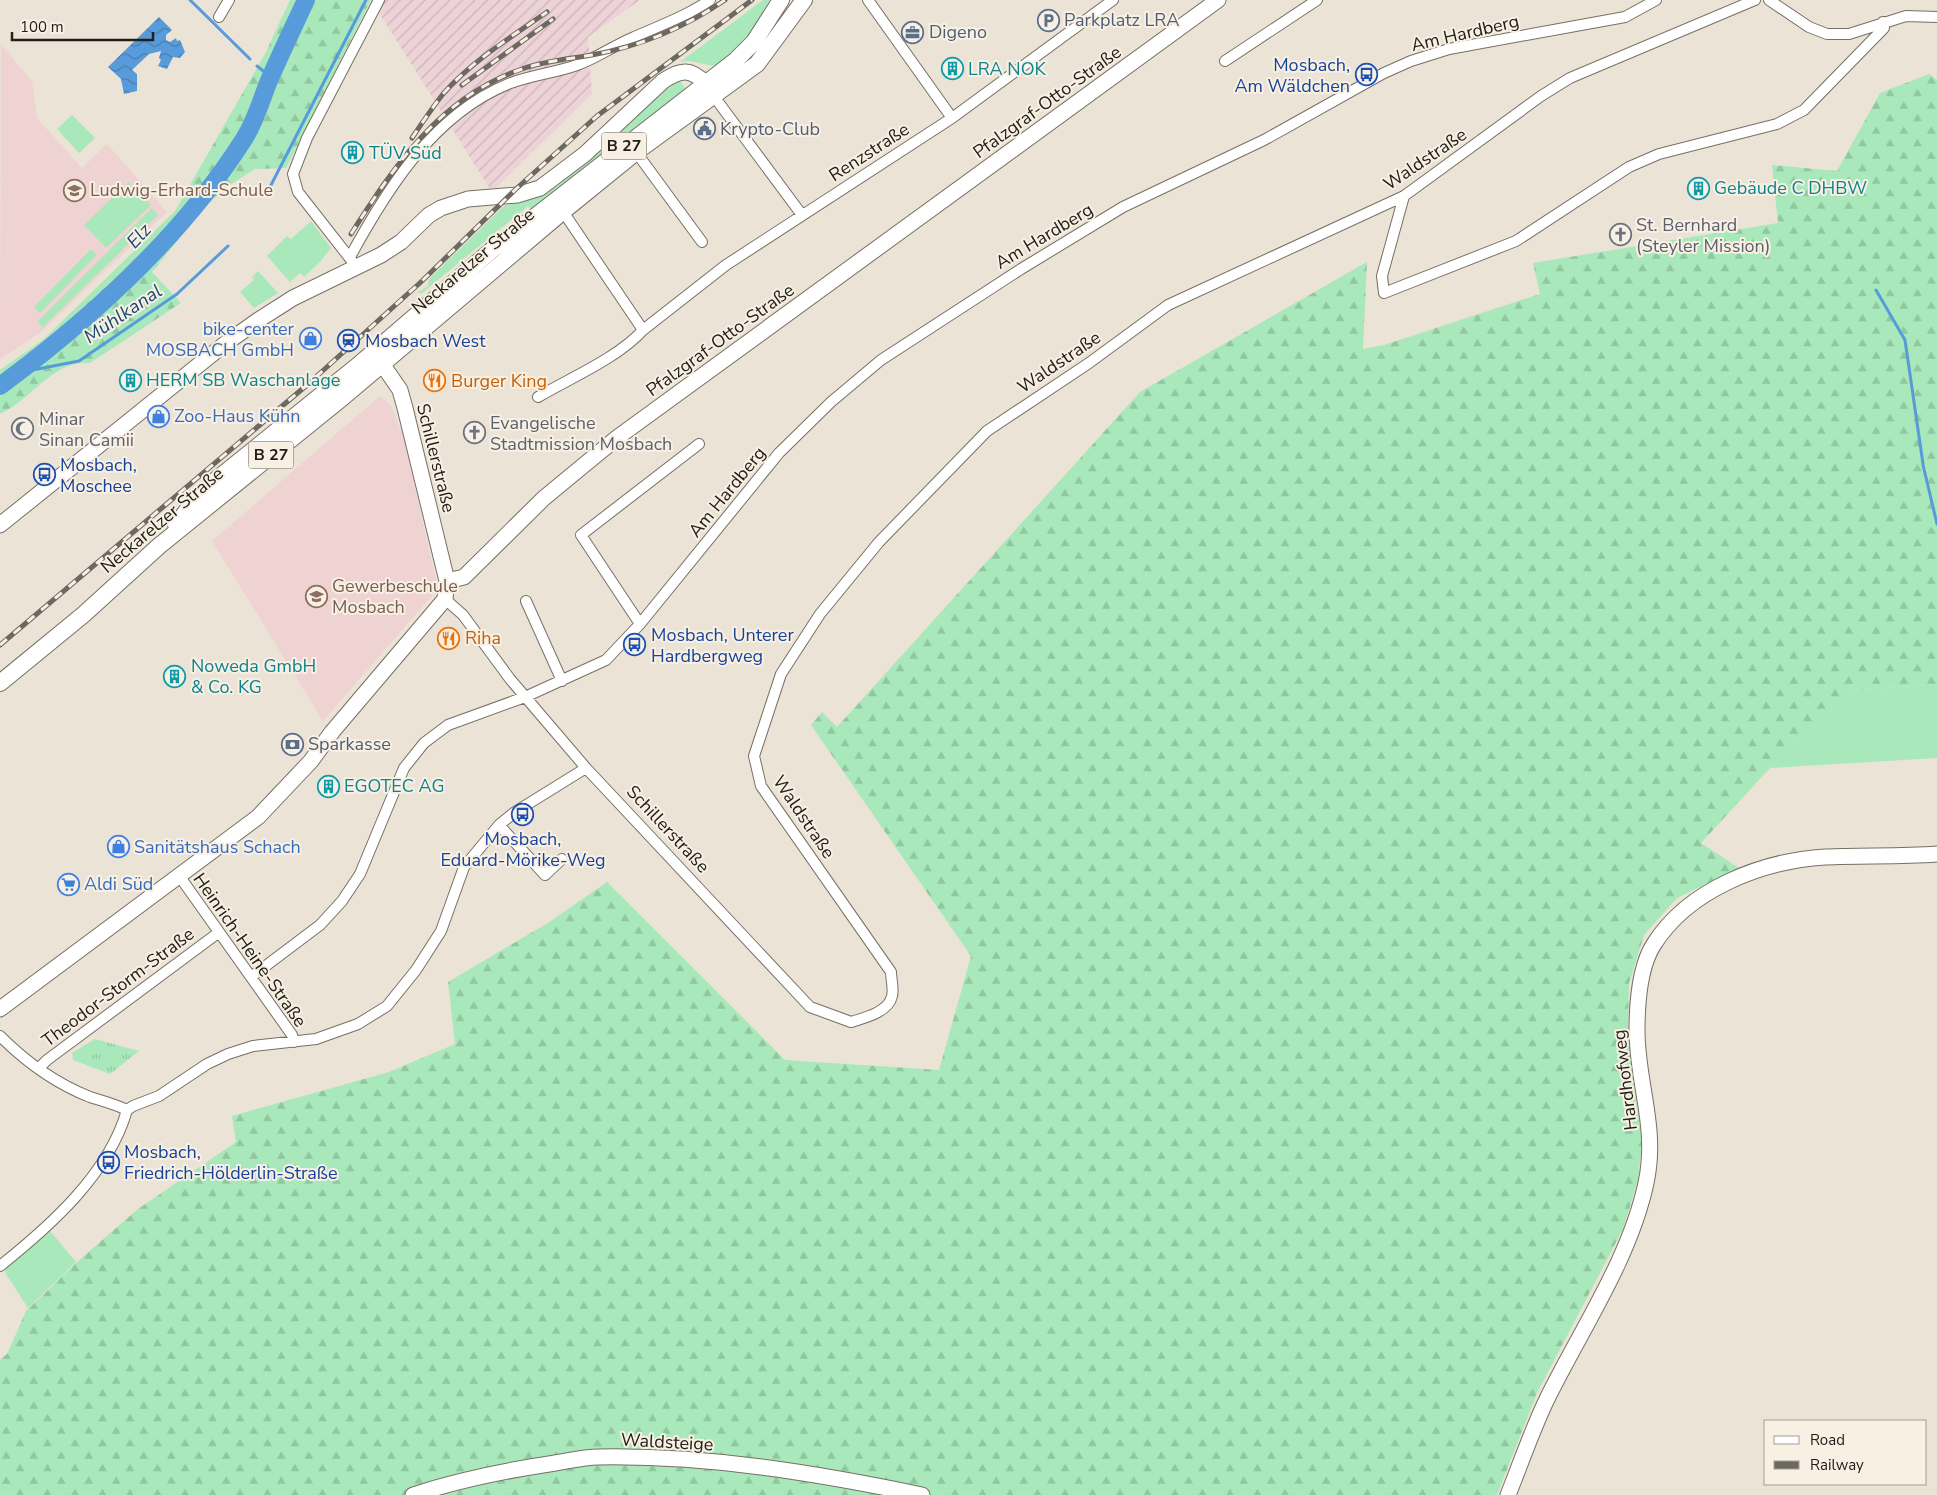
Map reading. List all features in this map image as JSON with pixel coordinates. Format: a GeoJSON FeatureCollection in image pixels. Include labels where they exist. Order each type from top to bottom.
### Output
{"type":"FeatureCollection","features":[{"type":"Feature","properties":{"kind":"main road","name":"B 27"},"geometry":{"type":"LineString","coordinates":[[378,358],[544,208],[715,98],[736,60],[754,42],[780,0]]}},
{"type":"Feature","properties":{"kind":"main road","name":"Neckarelzer Straße"},"geometry":{"type":"LineString","coordinates":[[0,683],[83,615],[378,358],[636,152],[715,98],[760,60],[804,0]]}},
{"type":"Feature","properties":{"kind":"street"},"geometry":{"type":"LineString","coordinates":[[219,17],[229,0]]}},
{"type":"Feature","properties":{"kind":"street"},"geometry":{"type":"LineString","coordinates":[[353,263],[298,192],[294,184],[293,174],[307,138],[379,0]]}},
{"type":"Feature","properties":{"kind":"street"},"geometry":{"type":"LineString","coordinates":[[353,263],[373,215],[408,166],[438,132],[466,107],[508,84],[592,59],[630,39],[675,21],[710,0]]}},
{"type":"Feature","properties":{"kind":"street"},"geometry":{"type":"LineString","coordinates":[[868,0],[952,118]]}},
{"type":"Feature","properties":{"kind":"street","name":"Renzstraße"},"geometry":{"type":"LineString","coordinates":[[538,397],[608,357],[636,338],[643,330],[726,265],[952,118],[1113,0]]}},
{"type":"Feature","properties":{"kind":"street","name":"Pfalzgraf-Otto-Straße"},"geometry":{"type":"LineString","coordinates":[[447,581],[464,578],[544,498],[618,437],[1218,0]]}},
{"type":"Feature","properties":{"kind":"street"},"geometry":{"type":"LineString","coordinates":[[1225,62],[1317,0]]}},
{"type":"Feature","properties":{"kind":"street","name":"Am Hardberg"},"geometry":{"type":"LineString","coordinates":[[251,977],[320,925],[342,900],[360,874],[404,768],[424,742],[448,725],[562,682],[606,660],[640,624],[779,453],[831,402],[881,360],[1021,269],[1123,207],[1264,140],[1372,78],[1411,61],[1449,49],[1626,17],[1656,0]]}},
{"type":"Feature","properties":{"kind":"street","name":"Waldstraße"},"geometry":{"type":"LineString","coordinates":[[892,996],[891,972],[761,786],[754,756],[781,674],[820,614],[879,542],[987,431],[1089,364],[1168,305],[1404,196],[1541,96],[1570,78],[1754,0]]}},
{"type":"Feature","properties":{"kind":"street"},"geometry":{"type":"LineString","coordinates":[[1769,0],[1809,27],[1827,34],[1849,34],[1906,16],[1937,17]]}},
{"type":"Feature","properties":{"kind":"street"},"geometry":{"type":"LineString","coordinates":[[1404,196],[1382,276],[1384,293],[1516,242],[1629,167],[1659,154],[1777,124],[1804,110],[1884,28],[1883,22]]}},
{"type":"Feature","properties":{"kind":"street"},"geometry":{"type":"LineString","coordinates":[[0,525],[226,343],[293,298],[353,263],[401,242],[429,215],[441,208],[468,199],[530,192],[552,181],[611,132],[663,80],[676,72],[682,70],[693,73],[715,98],[802,215]]}},
{"type":"Feature","properties":{"kind":"street"},"geometry":{"type":"LineString","coordinates":[[636,152],[702,242]]}},
{"type":"Feature","properties":{"kind":"street"},"geometry":{"type":"LineString","coordinates":[[544,208],[566,216],[643,330]]}},
{"type":"Feature","properties":{"kind":"street","name":"Schillerstraße"},"geometry":{"type":"LineString","coordinates":[[378,358],[400,390],[447,581]]}},
{"type":"Feature","properties":{"kind":"street"},"geometry":{"type":"LineString","coordinates":[[640,624],[581,534],[699,444]]}},
{"type":"Feature","properties":{"kind":"street"},"geometry":{"type":"LineString","coordinates":[[0,1009],[224,844],[269,807],[312,761],[332,732],[445,599],[447,581]]}},
{"type":"Feature","properties":{"kind":"street","name":"Schillerstraße"},"geometry":{"type":"LineString","coordinates":[[445,599],[463,615],[525,697],[586,768],[810,1007],[851,1022],[876,1014],[889,1003],[892,996]]}},
{"type":"Feature","properties":{"kind":"street"},"geometry":{"type":"LineString","coordinates":[[526,601],[562,682]]}},
{"type":"Feature","properties":{"kind":"street"},"geometry":{"type":"LineString","coordinates":[[0,1036],[16,1052],[39,1068],[89,1096],[127,1110],[159,1096],[207,1064],[228,1054],[253,1046],[316,1040],[358,1024],[393,1000],[416,970],[441,931],[464,867],[499,825],[515,812],[586,768]]}},
{"type":"Feature","properties":{"kind":"street"},"geometry":{"type":"LineString","coordinates":[[499,825],[545,875],[562,859]]}},
{"type":"Feature","properties":{"kind":"street","name":"Hardhofweg"},"geometry":{"type":"LineString","coordinates":[[1508,1495],[1546,1401],[1631,1233],[1646,1182],[1651,1138],[1637,1034],[1637,992],[1653,945],[1688,906],[1725,883],[1774,866],[1824,857],[1937,854]]}},
{"type":"Feature","properties":{"kind":"street","name":"Heinrich-Heine-Straße"},"geometry":{"type":"LineString","coordinates":[[180,877],[292,1035],[294,1042]]}},
{"type":"Feature","properties":{"kind":"street","name":"Theodor-Storm-Straße"},"geometry":{"type":"LineString","coordinates":[[39,1068],[47,1060],[218,933]]}},
{"type":"Feature","properties":{"kind":"street"},"geometry":{"type":"LineString","coordinates":[[0,1266],[34,1239],[68,1206],[109,1153],[119,1134],[127,1110]]}},
{"type":"Feature","properties":{"kind":"street","name":"Waldsteige"},"geometry":{"type":"LineString","coordinates":[[413,1495],[453,1482],[512,1470],[596,1457],[699,1461],[843,1478],[922,1495]]}},
{"type":"Feature","properties":{"kind":"shaded area"},"geometry":{"type":"Polygon","coordinates":[[[371,0],[640,0],[588,37],[592,94],[492,192],[371,0]]]}},
{"type":"Feature","properties":{"kind":"shaded area","name":"Ludwig-Erhard-Schule"},"geometry":{"type":"Polygon","coordinates":[[[1,45],[32,81],[37,118],[82,168],[107,144],[167,212],[40,333],[0,359],[1,45]]]}},
{"type":"Feature","properties":{"kind":"shaded area"},"geometry":{"type":"Polygon","coordinates":[[[380,396],[391,405],[404,438],[436,581],[436,591],[323,721],[212,541],[380,396]]]}},
{"type":"Feature","properties":{"kind":"green space"},"geometry":{"type":"Polygon","coordinates":[[[290,0],[371,0],[286,168],[255,169],[228,186],[204,208],[152,272],[181,303],[90,363],[77,364],[53,374],[22,400],[0,414],[0,370],[44,339],[175,211],[265,54],[290,0]]]}},
{"type":"Feature","properties":{"kind":"green space"},"geometry":{"type":"Polygon","coordinates":[[[763,0],[776,0],[755,30],[720,65],[715,66],[690,61],[680,62],[763,0]]]}},
{"type":"Feature","properties":{"kind":"green space"},"geometry":{"type":"Polygon","coordinates":[[[1929,74],[1937,80],[1937,684],[1850,691],[1770,768],[1701,843],[1739,868],[1677,898],[1644,935],[1629,983],[1628,1037],[1642,1143],[1638,1180],[1623,1229],[1537,1393],[1497,1495],[0,1495],[0,1360],[7,1354],[26,1311],[77,1262],[138,1209],[236,1142],[232,1116],[389,1072],[455,1044],[448,982],[551,921],[607,882],[785,1060],[939,1070],[971,956],[811,725],[822,712],[837,727],[1140,392],[1367,262],[1363,349],[1384,345],[1540,294],[1533,263],[1778,223],[1772,165],[1837,171],[1880,93],[1929,74]]]}},
{"type":"Feature","properties":{"kind":"green space"},"geometry":{"type":"Polygon","coordinates":[[[680,81],[685,88],[684,92],[532,210],[528,206],[422,293],[417,293],[428,286],[429,279],[505,205],[524,202],[556,187],[619,134],[661,90],[680,81]]]}},
{"type":"Feature","properties":{"kind":"green space"},"geometry":{"type":"Polygon","coordinates":[[[72,115],[95,138],[79,153],[57,129],[72,115]]]}},
{"type":"Feature","properties":{"kind":"green space"},"geometry":{"type":"Polygon","coordinates":[[[129,182],[151,205],[106,248],[84,225],[129,182]]]}},
{"type":"Feature","properties":{"kind":"green space"},"geometry":{"type":"Polygon","coordinates":[[[152,208],[158,215],[43,327],[37,322],[152,208]]]}},
{"type":"Feature","properties":{"kind":"green space"},"geometry":{"type":"Polygon","coordinates":[[[311,221],[331,248],[304,277],[300,273],[290,282],[267,256],[287,236],[291,239],[311,221]]]}},
{"type":"Feature","properties":{"kind":"green space"},"geometry":{"type":"Polygon","coordinates":[[[91,249],[97,255],[40,313],[34,307],[91,249]]]}},
{"type":"Feature","properties":{"kind":"green space"},"geometry":{"type":"Polygon","coordinates":[[[258,271],[278,293],[254,308],[240,292],[254,280],[252,277],[258,271]]]}},
{"type":"Feature","properties":{"kind":"green space"},"geometry":{"type":"Polygon","coordinates":[[[1937,684],[1937,758],[1770,768],[1850,691],[1937,684]]]}},
{"type":"Feature","properties":{"kind":"green space"},"geometry":{"type":"Polygon","coordinates":[[[95,1039],[139,1051],[110,1074],[73,1060],[72,1053],[95,1039]]]}},
{"type":"Feature","properties":{"kind":"green space"},"geometry":{"type":"Polygon","coordinates":[[[50,1231],[76,1262],[28,1308],[6,1274],[5,1269],[50,1231]]]}},
{"type":"Feature","properties":{"kind":"water"},"geometry":{"type":"Polygon","coordinates":[[[159,17],[172,30],[166,35],[166,40],[170,42],[176,38],[177,41],[180,40],[185,52],[180,58],[173,57],[167,69],[158,66],[161,60],[159,58],[161,51],[149,54],[132,70],[137,74],[137,91],[124,94],[121,79],[108,67],[159,17]]]}},
{"type":"Feature","properties":{"kind":"waterway"},"geometry":{"type":"LineString","coordinates":[[190,0],[250,59]]}},
{"type":"Feature","properties":{"kind":"waterway","name":"Elz"},"geometry":{"type":"LineString","coordinates":[[0,386],[102,303],[134,273],[193,209],[220,174],[248,132],[306,0]]}},
{"type":"Feature","properties":{"kind":"waterway","name":"Mühlkanal"},"geometry":{"type":"LineString","coordinates":[[270,187],[366,0]]}},
{"type":"Feature","properties":{"kind":"waterway"},"geometry":{"type":"LineString","coordinates":[[257,66],[271,77]]}},
{"type":"Feature","properties":{"kind":"waterway","name":"Mühlkanal"},"geometry":{"type":"LineString","coordinates":[[17,373],[79,361],[177,294],[228,246]]}},
{"type":"Feature","properties":{"kind":"waterway"},"geometry":{"type":"LineString","coordinates":[[1876,290],[1905,340],[1923,464]]}},
{"type":"Feature","properties":{"kind":"waterway"},"geometry":{"type":"LineString","coordinates":[[1923,465],[1937,524]]}},
{"type":"Feature","properties":{"kind":"railway"},"geometry":{"type":"LineString","coordinates":[[351,234],[385,183],[422,136],[443,115],[467,97],[493,81],[531,66],[628,47],[662,35],[694,19],[725,0]]}},
{"type":"Feature","properties":{"kind":"railway"},"geometry":{"type":"LineString","coordinates":[[0,645],[307,385],[422,281],[516,189],[597,116],[752,0]]}},
{"type":"Feature","properties":{"kind":"railway"},"geometry":{"type":"LineString","coordinates":[[412,138],[439,99],[454,82],[492,50],[547,12]]}},
{"type":"Feature","properties":{"kind":"railway"},"geometry":{"type":"LineString","coordinates":[[462,85],[553,19]]}},
{"type":"Feature","properties":{"kind":"place","name":"Parkplatz LRA"},"geometry":{"type":"Point","coordinates":[1048,20]}},
{"type":"Feature","properties":{"kind":"place","name":"Digeno"},"geometry":{"type":"Point","coordinates":[913,32]}},
{"type":"Feature","properties":{"kind":"place","name":"LRA NOK"},"geometry":{"type":"Point","coordinates":[952,69]}},
{"type":"Feature","properties":{"kind":"place","name":"Mosbach, Am Wäldchen"},"geometry":{"type":"Point","coordinates":[1366,75]}},
{"type":"Feature","properties":{"kind":"place","name":"Krypto-Club"},"geometry":{"type":"Point","coordinates":[704,129]}},
{"type":"Feature","properties":{"kind":"place","name":"TÜV Süd"},"geometry":{"type":"Point","coordinates":[353,153]}},
{"type":"Feature","properties":{"kind":"place","name":"Gebäude C DHBW"},"geometry":{"type":"Point","coordinates":[1698,188]}},
{"type":"Feature","properties":{"kind":"place","name":"Ludwig-Erhard-Schule"},"geometry":{"type":"Point","coordinates":[74,190]}},
{"type":"Feature","properties":{"kind":"place","name":"St. Bernhard (Steyler Mission)"},"geometry":{"type":"Point","coordinates":[1620,235]}},
{"type":"Feature","properties":{"kind":"place","name":"bike-center MOSBACH GmbH"},"geometry":{"type":"Point","coordinates":[310,339]}},
{"type":"Feature","properties":{"kind":"place","name":"Mosbach West"},"geometry":{"type":"Point","coordinates":[349,341]}},
{"type":"Feature","properties":{"kind":"place","name":"HERM SB Waschanlage"},"geometry":{"type":"Point","coordinates":[130,380]}},
{"type":"Feature","properties":{"kind":"place","name":"Burger King"},"geometry":{"type":"Point","coordinates":[435,381]}},
{"type":"Feature","properties":{"kind":"place","name":"Zoo-Haus Kühn"},"geometry":{"type":"Point","coordinates":[158,416]}},
{"type":"Feature","properties":{"kind":"place","name":"Minar Sinan Camii"},"geometry":{"type":"Point","coordinates":[23,429]}},
{"type":"Feature","properties":{"kind":"place","name":"Evangelische Stadtmission Mosbach"},"geometry":{"type":"Point","coordinates":[474,433]}},
{"type":"Feature","properties":{"kind":"place","name":"Mosbach, Moschee"},"geometry":{"type":"Point","coordinates":[44,475]}},
{"type":"Feature","properties":{"kind":"place","name":"Gewerbeschule Mosbach"},"geometry":{"type":"Point","coordinates":[316,596]}},
{"type":"Feature","properties":{"kind":"place","name":"Riha"},"geometry":{"type":"Point","coordinates":[449,638]}},
{"type":"Feature","properties":{"kind":"place","name":"Mosbach, Unterer Hardbergweg"},"geometry":{"type":"Point","coordinates":[635,645]}},
{"type":"Feature","properties":{"kind":"place","name":"Noweda GmbH & Co. KG"},"geometry":{"type":"Point","coordinates":[175,676]}},
{"type":"Feature","properties":{"kind":"place","name":"Sparkasse"},"geometry":{"type":"Point","coordinates":[292,744]}},
{"type":"Feature","properties":{"kind":"place","name":"EGOTEC AG"},"geometry":{"type":"Point","coordinates":[328,786]}},
{"type":"Feature","properties":{"kind":"place","name":"Mosbach, Eduard-Mörike-Weg"},"geometry":{"type":"Point","coordinates":[523,814]}},
{"type":"Feature","properties":{"kind":"place","name":"Sanitätshaus Schach"},"geometry":{"type":"Point","coordinates":[118,847]}},
{"type":"Feature","properties":{"kind":"place","name":"Aldi Süd"},"geometry":{"type":"Point","coordinates":[68,884]}},
{"type":"Feature","properties":{"kind":"place","name":"Mosbach, Friedrich-Hölderlin-Straße"},"geometry":{"type":"Point","coordinates":[108,1162]}}]}
